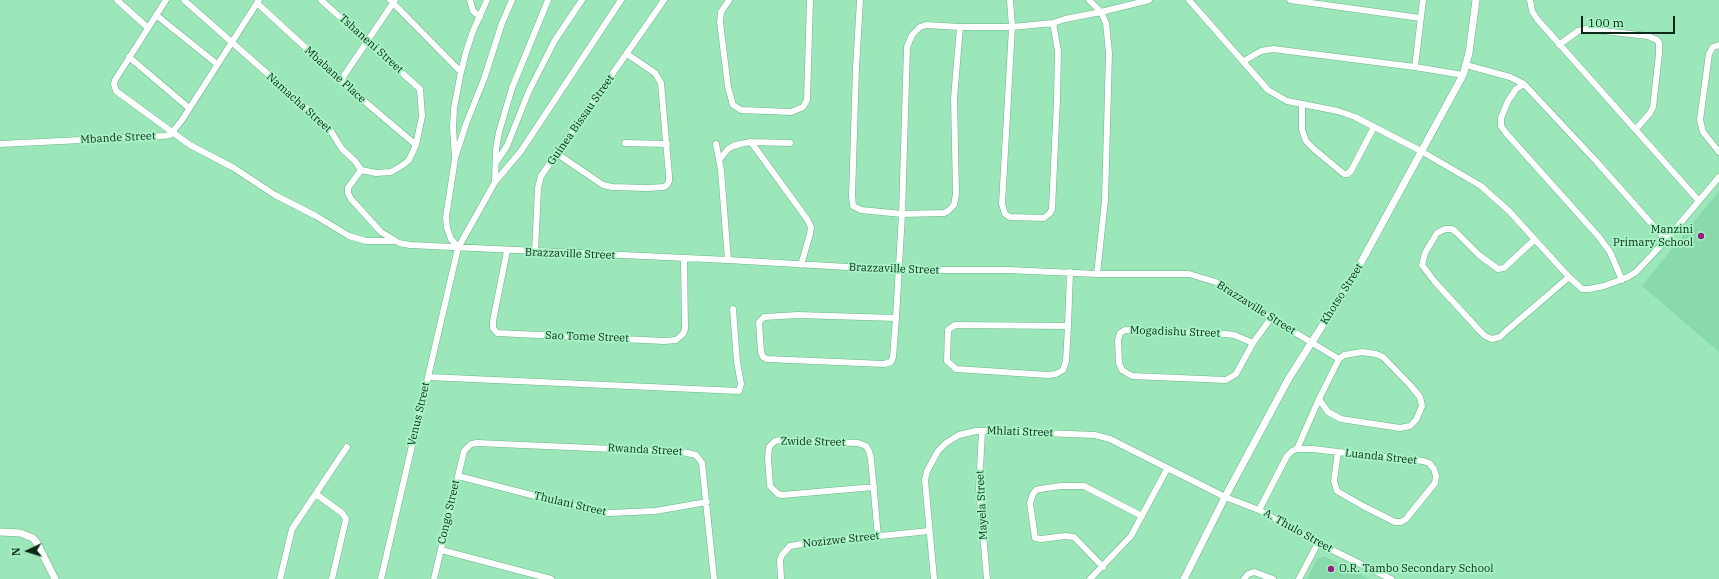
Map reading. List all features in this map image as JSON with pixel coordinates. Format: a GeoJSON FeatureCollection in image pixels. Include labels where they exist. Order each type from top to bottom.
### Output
{"type":"FeatureCollection","features":[{"type":"Feature","properties":{"kind":"street"},"geometry":{"type":"LineString","coordinates":[[117,0],[148,28]]}},
{"type":"Feature","properties":{"kind":"street"},"geometry":{"type":"LineString","coordinates":[[166,0],[115,80],[114,84],[116,91],[190,145],[234,168],[275,195],[316,216],[349,236],[366,241],[395,241]]}},
{"type":"Feature","properties":{"kind":"street","name":"Namacha Street"},"geometry":{"type":"LineString","coordinates":[[184,0],[329,128],[342,149],[355,161],[361,170]]}},
{"type":"Feature","properties":{"kind":"street","name":"Tshaneni Street"},"geometry":{"type":"LineString","coordinates":[[321,0],[420,89],[422,116],[416,145]]}},
{"type":"Feature","properties":{"kind":"street"},"geometry":{"type":"LineString","coordinates":[[470,0],[473,11],[480,17]]}},
{"type":"Feature","properties":{"kind":"street"},"geometry":{"type":"LineString","coordinates":[[455,159],[453,127],[461,72],[473,31],[487,0]]}},
{"type":"Feature","properties":{"kind":"street"},"geometry":{"type":"LineString","coordinates":[[458,248],[451,239],[447,228],[446,217],[455,159],[466,124],[484,80],[502,23],[512,0]]}},
{"type":"Feature","properties":{"kind":"street"},"geometry":{"type":"LineString","coordinates":[[495,182],[496,149],[499,132],[512,88],[548,0]]}},
{"type":"Feature","properties":{"kind":"street"},"geometry":{"type":"LineString","coordinates":[[496,161],[507,146],[529,91],[554,40],[582,0]]}},
{"type":"Feature","properties":{"kind":"street","name":"Venus Street"},"geometry":{"type":"LineString","coordinates":[[381,579],[458,248],[495,182],[521,151],[621,0]]}},
{"type":"Feature","properties":{"kind":"street","name":"Guinea Bissau Street"},"geometry":{"type":"LineString","coordinates":[[535,252],[539,182],[556,153],[664,0]]}},
{"type":"Feature","properties":{"kind":"street"},"geometry":{"type":"LineString","coordinates":[[729,0],[721,12],[720,22],[728,87],[733,104],[740,110],[791,112],[803,107],[807,100],[810,0]]}},
{"type":"Feature","properties":{"kind":"street"},"geometry":{"type":"LineString","coordinates":[[860,0],[856,68],[852,203],[854,207],[861,210],[902,214],[944,213],[954,205],[956,194],[954,98],[960,27]]}},
{"type":"Feature","properties":{"kind":"street"},"geometry":{"type":"LineString","coordinates":[[1010,0],[1012,27],[1002,199],[1003,211],[1010,217],[1044,218],[1050,214],[1052,206],[1058,51],[1053,23]]}},
{"type":"Feature","properties":{"kind":"street"},"geometry":{"type":"LineString","coordinates":[[1089,0],[1101,12],[1108,31],[1109,53],[1105,200],[1097,274]]}},
{"type":"Feature","properties":{"kind":"street"},"geometry":{"type":"LineString","coordinates":[[896,318],[798,315],[764,318],[759,322],[761,352],[763,357],[767,359],[888,364],[891,362],[893,357],[896,318],[902,214],[907,47],[912,35],[920,27],[926,25],[960,27],[1012,27],[1053,23],[1149,0]]}},
{"type":"Feature","properties":{"kind":"street"},"geometry":{"type":"LineString","coordinates":[[1189,0],[1268,90],[1287,102],[1345,113],[1421,151],[1484,188],[1504,207],[1569,277],[1579,287],[1584,289],[1593,289],[1622,280],[1636,272],[1666,240],[1719,177]]}},
{"type":"Feature","properties":{"kind":"street"},"geometry":{"type":"LineString","coordinates":[[1290,0],[1420,18]]}},
{"type":"Feature","properties":{"kind":"street"},"geometry":{"type":"LineString","coordinates":[[1415,66],[1423,0]]}},
{"type":"Feature","properties":{"kind":"street","name":"Khotso Street"},"geometry":{"type":"LineString","coordinates":[[1184,579],[1225,497],[1289,378],[1352,279],[1463,75],[1466,65],[1476,0]]}},
{"type":"Feature","properties":{"kind":"street"},"geometry":{"type":"LineString","coordinates":[[1530,0],[1534,15],[1559,45],[1636,129],[1698,201]]}},
{"type":"Feature","properties":{"kind":"street"},"geometry":{"type":"LineString","coordinates":[[342,80],[368,42],[393,1],[461,72]]}},
{"type":"Feature","properties":{"kind":"street"},"geometry":{"type":"LineString","coordinates":[[172,133],[258,2]]}},
{"type":"Feature","properties":{"kind":"street","name":"Mbabane Place"},"geometry":{"type":"LineString","coordinates":[[258,2],[342,80],[416,145]]}},
{"type":"Feature","properties":{"kind":"street"},"geometry":{"type":"LineString","coordinates":[[156,15],[217,64]]}},
{"type":"Feature","properties":{"kind":"street"},"geometry":{"type":"LineString","coordinates":[[1559,45],[1578,31],[1586,29],[1648,36],[1657,40],[1659,43],[1659,54],[1652,107],[1650,113],[1636,129]]}},
{"type":"Feature","properties":{"kind":"street"},"geometry":{"type":"LineString","coordinates":[[1719,45],[1713,47],[1709,54],[1700,120],[1703,132],[1719,152]]}},
{"type":"Feature","properties":{"kind":"street"},"geometry":{"type":"LineString","coordinates":[[1244,62],[1261,51],[1273,49],[1415,66],[1463,75]]}},
{"type":"Feature","properties":{"kind":"street"},"geometry":{"type":"LineString","coordinates":[[556,153],[603,184],[612,187],[659,188],[667,185],[670,181],[661,83],[655,73],[627,54]]}},
{"type":"Feature","properties":{"kind":"street"},"geometry":{"type":"LineString","coordinates":[[129,57],[189,108]]}},
{"type":"Feature","properties":{"kind":"street"},"geometry":{"type":"LineString","coordinates":[[1466,65],[1507,76],[1524,84],[1596,161],[1666,240]]}},
{"type":"Feature","properties":{"kind":"street"},"geometry":{"type":"LineString","coordinates":[[1524,84],[1516,89],[1508,101],[1500,124],[1503,130],[1599,237],[1610,252],[1622,280]]}},
{"type":"Feature","properties":{"kind":"street"},"geometry":{"type":"LineString","coordinates":[[1302,104],[1302,130],[1306,141],[1344,174],[1351,171],[1374,127]]}},
{"type":"Feature","properties":{"kind":"street","name":"Mbande Street"},"geometry":{"type":"LineString","coordinates":[[0,144],[163,136],[172,133]]}},
{"type":"Feature","properties":{"kind":"street"},"geometry":{"type":"LineString","coordinates":[[751,142],[807,219],[811,227],[801,265]]}},
{"type":"Feature","properties":{"kind":"street"},"geometry":{"type":"LineString","coordinates":[[720,159],[733,146],[751,142],[790,143]]}},
{"type":"Feature","properties":{"kind":"street"},"geometry":{"type":"LineString","coordinates":[[625,143],[667,144]]}},
{"type":"Feature","properties":{"kind":"street"},"geometry":{"type":"LineString","coordinates":[[716,144],[720,159],[728,260]]}},
{"type":"Feature","properties":{"kind":"street"},"geometry":{"type":"LineString","coordinates":[[395,241],[375,227],[349,196],[348,188],[361,170],[386,173],[396,169],[409,160],[416,145]]}},
{"type":"Feature","properties":{"kind":"street"},"geometry":{"type":"LineString","coordinates":[[1534,240],[1504,268],[1498,269],[1479,255],[1456,232],[1452,229],[1445,229],[1437,233],[1425,253],[1422,265],[1435,282],[1479,330],[1492,339],[1505,332],[1569,277]]}},
{"type":"Feature","properties":{"kind":"street","name":"Brazzaville Street"},"geometry":{"type":"LineString","coordinates":[[395,241],[410,246],[728,260],[899,270],[1008,270],[1097,274],[1174,273],[1199,276],[1225,287],[1271,318],[1339,359]]}},
{"type":"Feature","properties":{"kind":"street","name":"Sao Tome Street"},"geometry":{"type":"LineString","coordinates":[[506,251],[493,321],[493,328],[497,333],[664,341],[676,340],[683,334],[685,329],[684,258]]}},
{"type":"Feature","properties":{"kind":"street"},"geometry":{"type":"LineString","coordinates":[[1068,326],[954,325],[948,330],[947,361],[956,369],[1048,375],[1056,374],[1062,370],[1066,364],[1068,326],[1070,272]]}},
{"type":"Feature","properties":{"kind":"street"},"geometry":{"type":"LineString","coordinates":[[428,377],[739,391],[741,384],[737,362],[733,309]]}},
{"type":"Feature","properties":{"kind":"street","name":"Mogadishu Street"},"geometry":{"type":"LineString","coordinates":[[1253,343],[1234,335],[1226,334],[1125,330],[1120,333],[1118,340],[1119,363],[1122,370],[1132,376],[1226,380],[1236,374],[1253,343],[1271,318]]}},
{"type":"Feature","properties":{"kind":"street"},"geometry":{"type":"LineString","coordinates":[[1259,510],[1287,456],[1292,451],[1297,449],[1319,399],[1339,359],[1344,355],[1362,352],[1376,354],[1383,357],[1420,397],[1422,406],[1419,414],[1410,426],[1404,428],[1341,419],[1328,412],[1319,399]]}},
{"type":"Feature","properties":{"kind":"street","name":"Mhlati Street"},"geometry":{"type":"LineString","coordinates":[[934,579],[926,480],[930,464],[938,451],[946,443],[959,435],[982,431],[1104,436],[1225,497]]}},
{"type":"Feature","properties":{"kind":"street","name":"Mayela Street"},"geometry":{"type":"LineString","coordinates":[[982,431],[979,488],[987,579]]}},
{"type":"Feature","properties":{"kind":"street","name":"Zwide Street"},"geometry":{"type":"LineString","coordinates":[[874,487],[782,496],[776,493],[770,486],[768,449],[772,443],[780,440],[863,444],[868,448],[870,453],[874,487],[878,536]]}},
{"type":"Feature","properties":{"kind":"street","name":"Rwanda Street"},"geometry":{"type":"LineString","coordinates":[[467,447],[477,443],[689,452],[696,455],[702,463],[714,579]]}},
{"type":"Feature","properties":{"kind":"street"},"geometry":{"type":"LineString","coordinates":[[280,579],[292,529],[347,447]]}},
{"type":"Feature","properties":{"kind":"street","name":"Congo Street"},"geometry":{"type":"LineString","coordinates":[[434,579],[464,451],[467,447]]}},
{"type":"Feature","properties":{"kind":"street","name":"Luanda Street"},"geometry":{"type":"LineString","coordinates":[[1297,449],[1338,452],[1429,463],[1435,471],[1435,483],[1406,519],[1395,522],[1337,491],[1334,481],[1338,452]]}},
{"type":"Feature","properties":{"kind":"street"},"geometry":{"type":"LineString","coordinates":[[1090,579],[1127,541],[1167,469]]}},
{"type":"Feature","properties":{"kind":"street","name":"Thulani Street"},"geometry":{"type":"LineString","coordinates":[[458,476],[596,512],[610,513],[655,511],[707,502]]}},
{"type":"Feature","properties":{"kind":"street"},"geometry":{"type":"LineString","coordinates":[[1103,567],[1074,537],[1065,536],[1036,538],[1030,503],[1036,490],[1060,486],[1084,486],[1142,516]]}},
{"type":"Feature","properties":{"kind":"street"},"geometry":{"type":"LineString","coordinates":[[316,494],[342,513],[346,519],[332,579]]}},
{"type":"Feature","properties":{"kind":"street","name":"A. Thulo Street"},"geometry":{"type":"LineString","coordinates":[[1225,497],[1259,510],[1318,543],[1391,579]]}},
{"type":"Feature","properties":{"kind":"street","name":"Nozizwe Street"},"geometry":{"type":"LineString","coordinates":[[781,579],[780,560],[782,555],[790,546],[929,531]]}},
{"type":"Feature","properties":{"kind":"street"},"geometry":{"type":"LineString","coordinates":[[0,532],[20,534],[33,538],[55,579]]}},
{"type":"Feature","properties":{"kind":"street"},"geometry":{"type":"LineString","coordinates":[[1299,579],[1318,543]]}},
{"type":"Feature","properties":{"kind":"street"},"geometry":{"type":"LineString","coordinates":[[441,550],[551,579]]}},
{"type":"Feature","properties":{"kind":"street"},"geometry":{"type":"LineString","coordinates":[[1244,579],[1248,574],[1254,572],[1273,579]]}},
{"type":"Feature","properties":{"kind":"shaded area","name":"Manzini Primary School"},"geometry":{"type":"Polygon","coordinates":[[[1719,191],[1719,352],[1642,286],[1719,191]]]}},
{"type":"Feature","properties":{"kind":"shaded area","name":"O.R. Tambo Secondary School"},"geometry":{"type":"Polygon","coordinates":[[[1324,556],[1370,579],[1307,579],[1317,559],[1324,556]]]}},
{"type":"Feature","properties":{"kind":"place","name":"Manzini Primary School"},"geometry":{"type":"Point","coordinates":[1701,236]}},
{"type":"Feature","properties":{"kind":"place","name":"O.R. Tambo Secondary School"},"geometry":{"type":"Point","coordinates":[1331,569]}}]}
